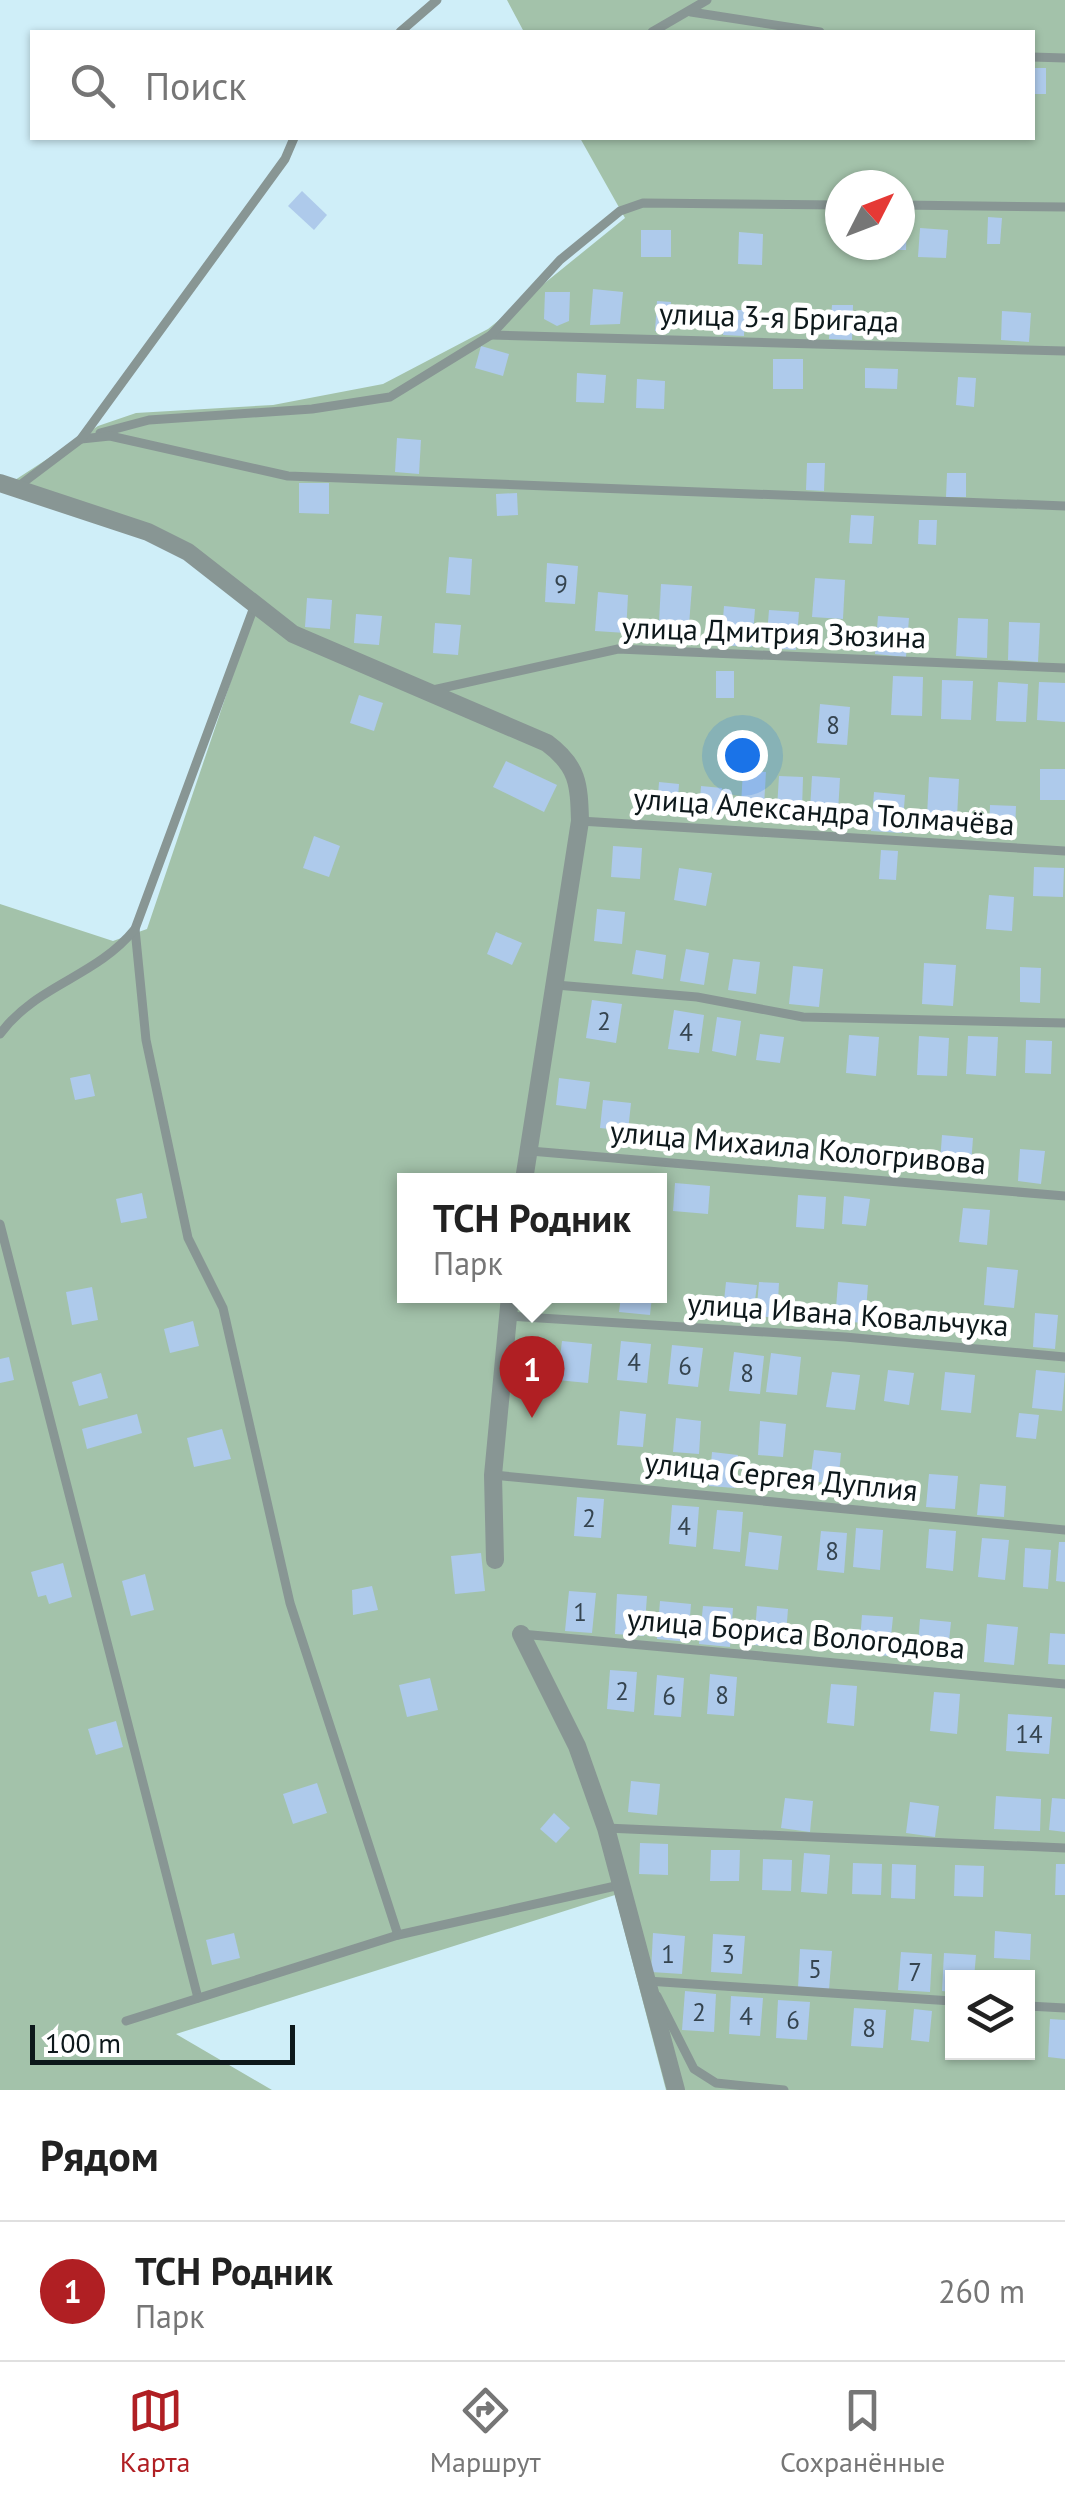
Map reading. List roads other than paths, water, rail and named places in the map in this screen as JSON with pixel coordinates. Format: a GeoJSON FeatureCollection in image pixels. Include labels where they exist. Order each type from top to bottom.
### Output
{"type":"FeatureCollection","features":[{"type":"Feature","properties":{"kind":"street"},"geometry":{"type":"LineString","coordinates":[[8,486],[148,532],[188,552],[254,608],[293,634],[546,743],[570,760],[579,780],[580,821],[525,1173]]}},
{"type":"Feature","properties":{"kind":"street"},"geometry":{"type":"LineString","coordinates":[[495,1560],[493,1474],[509,1303]]}},
{"type":"Feature","properties":{"kind":"street"},"geometry":{"type":"LineString","coordinates":[[522,1634],[578,1746],[606,1828],[676,2090]]}},
{"type":"Feature","properties":{"kind":"lane"},"geometry":{"type":"LineString","coordinates":[[402,30],[437,0]]}},
{"type":"Feature","properties":{"kind":"lane"},"geometry":{"type":"LineString","coordinates":[[656,30],[707,0]]}},
{"type":"Feature","properties":{"kind":"lane"},"geometry":{"type":"LineString","coordinates":[[691,12],[807,30]]}},
{"type":"Feature","properties":{"kind":"lane"},"geometry":{"type":"LineString","coordinates":[[1035,57],[1065,58]]}},
{"type":"Feature","properties":{"kind":"lane"},"geometry":{"type":"LineString","coordinates":[[81,438],[285,159],[293,140]]}},
{"type":"Feature","properties":{"kind":"lane"},"geometry":{"type":"LineString","coordinates":[[8,486],[81,438],[149,420],[312,409],[390,397],[492,334],[560,260],[620,211],[643,204],[825,205]]}},
{"type":"Feature","properties":{"kind":"lane"},"geometry":{"type":"LineString","coordinates":[[915,206],[1065,207]]}},
{"type":"Feature","properties":{"kind":"lane","name":"улица 3-я Бригада"},"geometry":{"type":"LineString","coordinates":[[492,334],[1065,351]]}},
{"type":"Feature","properties":{"kind":"lane"},"geometry":{"type":"LineString","coordinates":[[81,438],[110,436],[288,476],[1065,506]]}},
{"type":"Feature","properties":{"kind":"lane"},"geometry":{"type":"LineString","coordinates":[[0,1034],[16,1012],[114,954],[135,929],[254,608]]}},
{"type":"Feature","properties":{"kind":"lane","name":"улица Дмитрия Зюзина"},"geometry":{"type":"LineString","coordinates":[[425,691],[618,650],[826,662],[1065,668]]}},
{"type":"Feature","properties":{"kind":"lane","name":"улица Александра Толмачёва"},"geometry":{"type":"LineString","coordinates":[[580,821],[1065,850]]}},
{"type":"Feature","properties":{"kind":"lane"},"geometry":{"type":"LineString","coordinates":[[135,929],[146,1040],[188,1238],[223,1308],[290,1603],[398,1934]]}},
{"type":"Feature","properties":{"kind":"lane"},"geometry":{"type":"LineString","coordinates":[[553,984],[697,997],[803,1018],[1065,1023]]}},
{"type":"Feature","properties":{"kind":"lane","name":"улица Михаила Кологривова"},"geometry":{"type":"LineString","coordinates":[[528,1151],[1065,1196]]}},
{"type":"Feature","properties":{"kind":"lane"},"geometry":{"type":"LineString","coordinates":[[0,1224],[198,1998]]}},
{"type":"Feature","properties":{"kind":"lane","name":"улица Ивана Ковальчука"},"geometry":{"type":"LineString","coordinates":[[508,1316],[845,1337],[1065,1356]]}},
{"type":"Feature","properties":{"kind":"lane","name":"улица Сергея Дуплия"},"geometry":{"type":"LineString","coordinates":[[493,1474],[1065,1530]]}},
{"type":"Feature","properties":{"kind":"lane","name":"улица Бориса Вологодова"},"geometry":{"type":"LineString","coordinates":[[522,1634],[1065,1684]]}},
{"type":"Feature","properties":{"kind":"lane"},"geometry":{"type":"LineString","coordinates":[[606,1828],[1065,1848]]}},
{"type":"Feature","properties":{"kind":"lane"},"geometry":{"type":"LineString","coordinates":[[126,2021],[398,1934],[621,1884]]}},
{"type":"Feature","properties":{"kind":"lane"},"geometry":{"type":"LineString","coordinates":[[647,1981],[945,2001]]}},
{"type":"Feature","properties":{"kind":"lane"},"geometry":{"type":"LineString","coordinates":[[647,1981],[668,2012],[694,2068],[716,2083],[784,2090]]}},
{"type":"Feature","properties":{"kind":"lane"},"geometry":{"type":"LineString","coordinates":[[1035,2006],[1065,2008]]}},
{"type":"Feature","properties":{"kind":"place","name":"ТСН Родник"},"geometry":{"type":"Point","coordinates":[532,1418]}}]}
